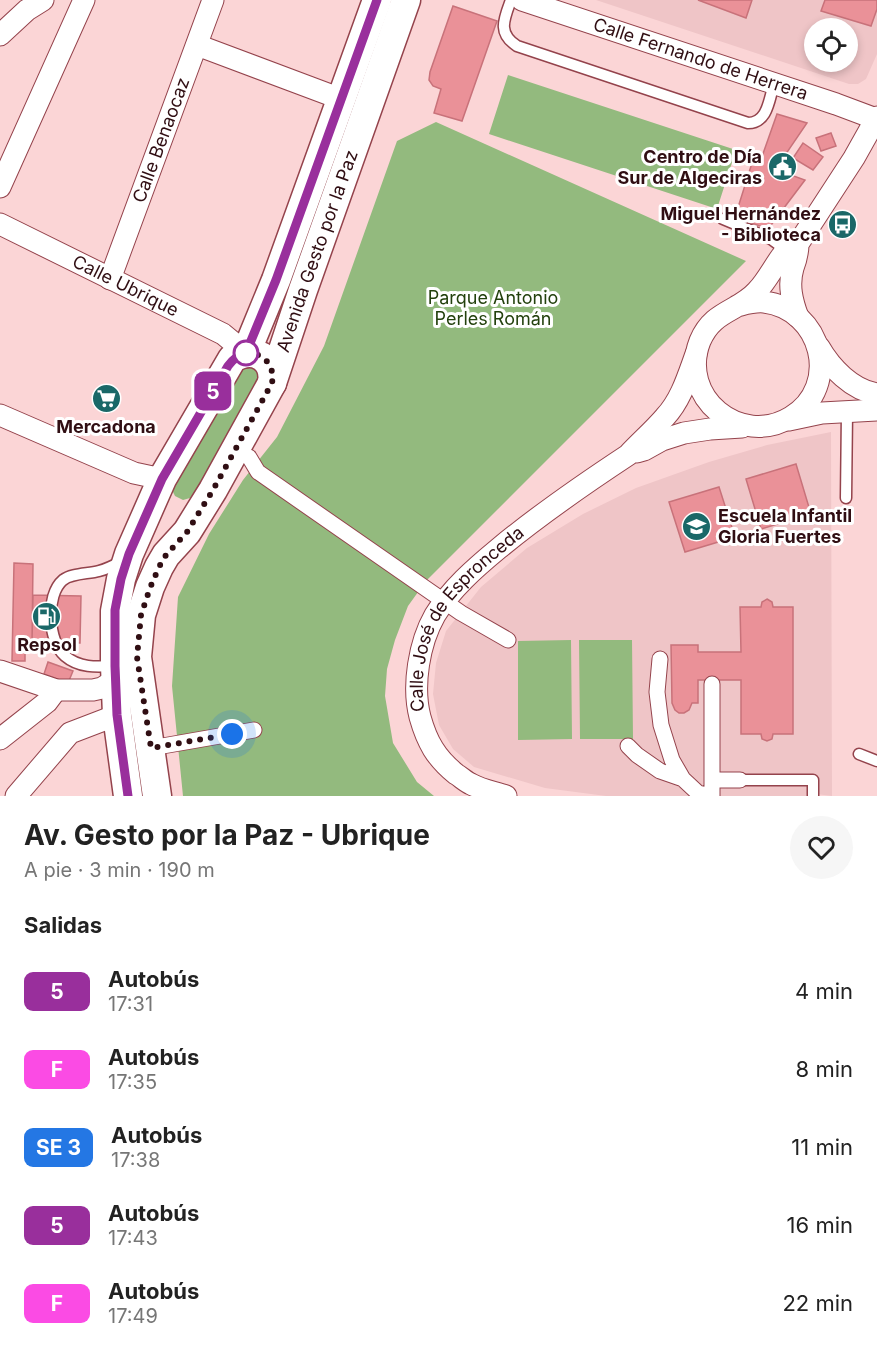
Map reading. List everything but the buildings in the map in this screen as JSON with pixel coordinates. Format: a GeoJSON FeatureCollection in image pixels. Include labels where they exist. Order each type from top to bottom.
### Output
{"type":"FeatureCollection","features":[{"type":"Feature","properties":{"kind":"main road","name":"Avenida Gesto por la Paz"},"geometry":{"type":"LineString","coordinates":[[125,793],[117,715],[116,671],[115,610],[121,579],[129,554],[162,479],[232,359],[246,353],[276,280],[377,0]]}},
{"type":"Feature","properties":{"kind":"main road","name":"Avenida Gesto por la Paz"},"geometry":{"type":"LineString","coordinates":[[157,796],[137,657],[141,615],[159,567],[166,555],[187,532],[213,490],[272,383],[406,0]]}},
{"type":"Feature","properties":{"kind":"main road"},"geometry":{"type":"LineString","coordinates":[[246,353],[254,353],[267,361],[273,376],[272,383]]}},
{"type":"Feature","properties":{"kind":"main road"},"geometry":{"type":"LineString","coordinates":[[162,479],[161,487],[164,496],[175,507],[183,510],[192,509],[205,500]]}},
{"type":"Feature","properties":{"kind":"street"},"geometry":{"type":"LineString","coordinates":[[0,35],[27,10],[43,0]]}},
{"type":"Feature","properties":{"kind":"street"},"geometry":{"type":"LineString","coordinates":[[0,187],[84,0]]}},
{"type":"Feature","properties":{"kind":"street","name":"Calle Benaocaz"},"geometry":{"type":"LineString","coordinates":[[110,279],[213,0]]}},
{"type":"Feature","properties":{"kind":"street","name":"Calle Fernando de Herrera"},"geometry":{"type":"LineString","coordinates":[[522,0],[877,118]]}},
{"type":"Feature","properties":{"kind":"street"},"geometry":{"type":"LineString","coordinates":[[196,45],[341,99]]}},
{"type":"Feature","properties":{"kind":"street"},"geometry":{"type":"LineString","coordinates":[[877,118],[854,158],[792,247],[758,291],[725,312],[706,330],[696,354],[695,367],[697,380],[709,403],[718,412],[741,424],[767,426],[813,415],[877,410]]}},
{"type":"Feature","properties":{"kind":"street","name":"Calle Ubrique"},"geometry":{"type":"LineString","coordinates":[[0,224],[223,334],[246,353]]}},
{"type":"Feature","properties":{"kind":"street"},"geometry":{"type":"LineString","coordinates":[[792,247],[797,257],[791,289],[798,317]]}},
{"type":"Feature","properties":{"kind":"street"},"geometry":{"type":"LineString","coordinates":[[736,306],[762,302],[787,309],[807,326],[825,358],[841,375],[855,386],[877,394]]}},
{"type":"Feature","properties":{"kind":"street"},"geometry":{"type":"LineString","coordinates":[[779,423],[801,409],[816,388],[820,362],[819,350],[814,337]]}},
{"type":"Feature","properties":{"kind":"street","name":"Calle José de Espronceda"},"geometry":{"type":"LineString","coordinates":[[506,796],[470,784],[436,756],[422,726],[418,708],[418,666],[425,639],[444,602],[468,574],[518,532],[628,455],[666,416],[678,398],[696,354]]}},
{"type":"Feature","properties":{"kind":"street"},"geometry":{"type":"LineString","coordinates":[[0,415],[134,472],[162,479]]}},
{"type":"Feature","properties":{"kind":"street","name":"Calle José de Espronceda"},"geometry":{"type":"LineString","coordinates":[[628,455],[684,433],[753,426]]}},
{"type":"Feature","properties":{"kind":"street"},"geometry":{"type":"LineString","coordinates":[[249,457],[258,472],[444,602],[508,640]]}},
{"type":"Feature","properties":{"kind":"street"},"geometry":{"type":"LineString","coordinates":[[660,658],[657,692],[660,724],[672,760],[683,779],[698,793],[712,796],[712,684]]}},
{"type":"Feature","properties":{"kind":"street"},"geometry":{"type":"LineString","coordinates":[[0,670],[56,690],[102,688],[110,683],[116,671]]}},
{"type":"Feature","properties":{"kind":"street"},"geometry":{"type":"LineString","coordinates":[[0,739],[47,702],[56,690]]}},
{"type":"Feature","properties":{"kind":"street"},"geometry":{"type":"LineString","coordinates":[[16,796],[70,733],[117,715]]}},
{"type":"Feature","properties":{"kind":"street"},"geometry":{"type":"LineString","coordinates":[[151,748],[254,729]]}},
{"type":"Feature","properties":{"kind":"street"},"geometry":{"type":"LineString","coordinates":[[628,746],[660,771],[683,779]]}},
{"type":"Feature","properties":{"kind":"street"},"geometry":{"type":"LineString","coordinates":[[712,780],[740,780]]}},
{"type":"Feature","properties":{"kind":"lane"},"geometry":{"type":"LineString","coordinates":[[511,0],[504,30],[507,37],[518,46],[748,123],[757,122],[764,115],[774,84]]}},
{"type":"Feature","properties":{"kind":"lane"},"geometry":{"type":"LineString","coordinates":[[723,219],[792,247]]}},
{"type":"Feature","properties":{"kind":"lane"},"geometry":{"type":"LineString","coordinates":[[846,498],[847,412]]}},
{"type":"Feature","properties":{"kind":"lane"},"geometry":{"type":"LineString","coordinates":[[116,671],[84,666],[65,656],[57,648],[52,633],[51,605],[53,595],[65,579],[106,569],[119,563],[129,554]]}},
{"type":"Feature","properties":{"kind":"lane"},"geometry":{"type":"LineString","coordinates":[[859,754],[877,761]]}},
{"type":"Feature","properties":{"kind":"lane"},"geometry":{"type":"LineString","coordinates":[[740,780],[813,780],[813,796]]}},
{"type":"Feature","properties":{"kind":"shaded area"},"geometry":{"type":"Polygon","coordinates":[[[596,0],[877,0],[877,54],[866,79],[858,84],[849,84],[813,72],[858,72],[858,18],[804,18],[804,69],[596,0]]]}},
{"type":"Feature","properties":{"kind":"shaded area"},"geometry":{"type":"Polygon","coordinates":[[[831,432],[832,796],[808,793],[808,796],[606,796],[545,788],[474,767],[453,749],[439,725],[433,694],[436,663],[446,631],[481,587],[527,548],[583,514],[636,488],[709,462],[767,445],[831,432]]]}},
{"type":"Feature","properties":{"kind":"green space"},"geometry":{"type":"Polygon","coordinates":[[[508,75],[736,150],[717,209],[489,134],[508,75]]]}},
{"type":"Feature","properties":{"kind":"green space","name":"Parque Antonio Perles Román"},"geometry":{"type":"Polygon","coordinates":[[[436,122],[746,261],[426,581],[408,606],[387,669],[385,696],[393,743],[417,782],[434,796],[183,796],[172,686],[178,597],[209,534],[243,480],[277,437],[324,346],[397,141],[436,122]]]}},
{"type":"Feature","properties":{"kind":"green space"},"geometry":{"type":"Polygon","coordinates":[[[256,366],[261,378],[195,495],[183,500],[175,496],[171,488],[237,368],[256,366]]]}},
{"type":"Feature","properties":{"kind":"green space"},"geometry":{"type":"Polygon","coordinates":[[[571,640],[572,739],[518,740],[518,641],[571,640]]]}},
{"type":"Feature","properties":{"kind":"green space"},"geometry":{"type":"Polygon","coordinates":[[[579,640],[632,640],[633,739],[580,739],[579,640]]]}},
{"type":"Feature","properties":{"kind":"bus line","name":"5"},"geometry":{"type":"LineString","coordinates":[[128,796],[117,715],[115,666],[115,610],[121,579],[129,554],[162,479],[232,359],[246,353],[255,334],[377,0]]}},
{"type":"Feature","properties":{"kind":"place","name":"Centro de Día Sur de Algeciras"},"geometry":{"type":"Point","coordinates":[783,167]}},
{"type":"Feature","properties":{"kind":"place","name":"Miguel Hernández - Biblioteca"},"geometry":{"type":"Point","coordinates":[842,224]}},
{"type":"Feature","properties":{"kind":"place","name":"Mercadona"},"geometry":{"type":"Point","coordinates":[106,398]}},
{"type":"Feature","properties":{"kind":"place","name":"Escuela Infantil Gloria Fuertes"},"geometry":{"type":"Point","coordinates":[697,526]}},
{"type":"Feature","properties":{"kind":"place","name":"Repsol"},"geometry":{"type":"Point","coordinates":[47,616]}},
{"type":"Feature","properties":{"kind":"route"},"geometry":{"type":"LineString","coordinates":[[232,734],[151,748],[137,657],[141,615],[159,567],[166,555],[187,532],[213,490],[272,383],[273,376],[267,361],[254,353],[246,353]]}}]}
